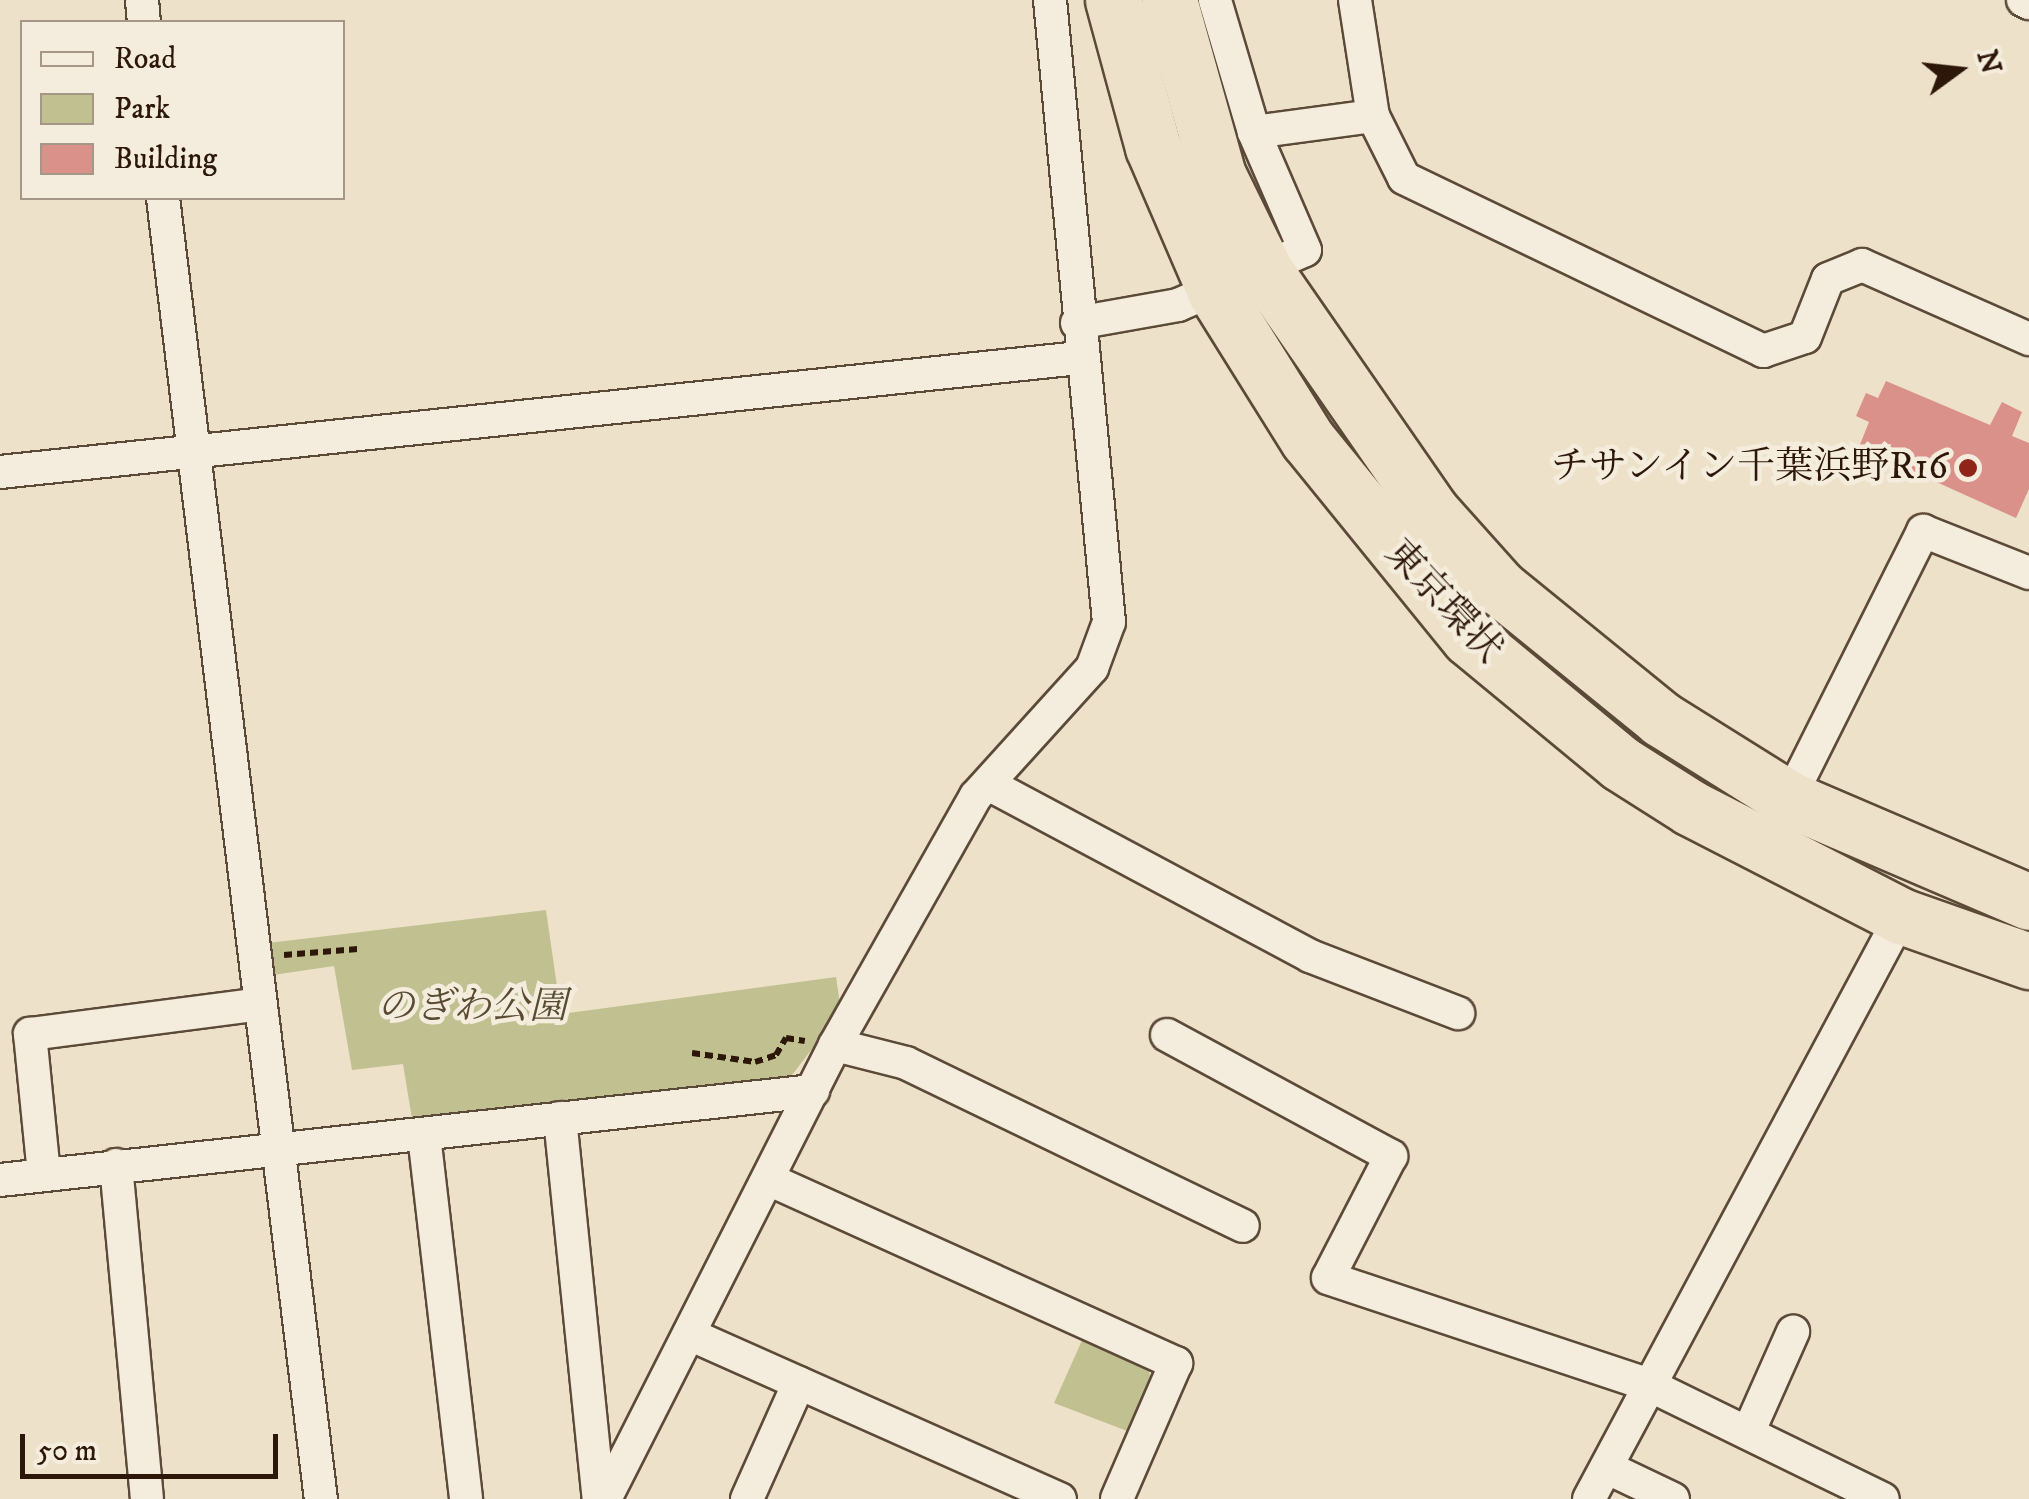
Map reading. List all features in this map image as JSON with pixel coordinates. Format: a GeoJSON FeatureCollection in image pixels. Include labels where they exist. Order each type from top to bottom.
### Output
{"type":"FeatureCollection","features":[{"type":"Feature","properties":{"kind":"highway","name":"東京環状"},"geometry":{"type":"LineString","coordinates":[[1114,0],[1153,146],[1216,292],[1308,440],[1469,638],[1620,763],[1900,916],[2029,961]]}},
{"type":"Feature","properties":{"kind":"highway","name":"東京環状"},"geometry":{"type":"LineString","coordinates":[[1169,0],[1218,174],[1265,270],[1432,512],[1500,588],[1661,719],[1789,799],[2029,902]]}},
{"type":"Feature","properties":{"kind":"street"},"geometry":{"type":"LineString","coordinates":[[602,1499],[836,1046],[988,784],[1092,668],[1109,622],[1080,358],[1050,0]]}},
{"type":"Feature","properties":{"kind":"street"},"geometry":{"type":"LineString","coordinates":[[1077,322],[1135,317],[1216,292],[1305,250],[1254,132],[1215,0]]}},
{"type":"Feature","properties":{"kind":"street"},"geometry":{"type":"LineString","coordinates":[[1355,0],[1374,116],[1404,178],[1763,351],[1805,337],[1828,279],[1862,265],[2029,339]]}},
{"type":"Feature","properties":{"kind":"street"},"geometry":{"type":"LineString","coordinates":[[1254,132],[1374,116]]}},
{"type":"Feature","properties":{"kind":"street"},"geometry":{"type":"LineString","coordinates":[[164,200],[190,453],[252,958],[281,1147],[321,1499]]}},
{"type":"Feature","properties":{"kind":"street"},"geometry":{"type":"LineString","coordinates":[[0,472],[1080,358]]}},
{"type":"Feature","properties":{"kind":"street"},"geometry":{"type":"LineString","coordinates":[[1789,799],[1924,531],[2029,573]]}},
{"type":"Feature","properties":{"kind":"street"},"geometry":{"type":"LineString","coordinates":[[988,784],[1310,956],[1458,1013]]}},
{"type":"Feature","properties":{"kind":"street"},"geometry":{"type":"LineString","coordinates":[[1589,1499],[1900,916]]}},
{"type":"Feature","properties":{"kind":"street"},"geometry":{"type":"LineString","coordinates":[[44,1174],[30,1034],[260,1004]]}},
{"type":"Feature","properties":{"kind":"street"},"geometry":{"type":"LineString","coordinates":[[1167,1036],[1391,1156],[1328,1278],[1649,1385],[1884,1499]]}},
{"type":"Feature","properties":{"kind":"street"},"geometry":{"type":"LineString","coordinates":[[836,1046],[906,1063],[1243,1226]]}},
{"type":"Feature","properties":{"kind":"street"},"geometry":{"type":"LineString","coordinates":[[0,1180],[813,1090]]}},
{"type":"Feature","properties":{"kind":"street"},"geometry":{"type":"LineString","coordinates":[[560,1118],[602,1499]]}},
{"type":"Feature","properties":{"kind":"street"},"geometry":{"type":"LineString","coordinates":[[424,1135],[466,1499]]}},
{"type":"Feature","properties":{"kind":"street"},"geometry":{"type":"LineString","coordinates":[[116,1165],[147,1499]]}},
{"type":"Feature","properties":{"kind":"street"},"geometry":{"type":"LineString","coordinates":[[768,1179],[1176,1362],[1117,1499]]}},
{"type":"Feature","properties":{"kind":"street"},"geometry":{"type":"LineString","coordinates":[[1748,1434],[1793,1332]]}},
{"type":"Feature","properties":{"kind":"street"},"geometry":{"type":"LineString","coordinates":[[688,1334],[1060,1499]]}},
{"type":"Feature","properties":{"kind":"street"},"geometry":{"type":"LineString","coordinates":[[747,1499],[798,1382]]}},
{"type":"Feature","properties":{"kind":"street"},"geometry":{"type":"LineString","coordinates":[[1608,1468],[1672,1499]]}},
{"type":"Feature","properties":{"kind":"path"},"geometry":{"type":"LineString","coordinates":[[252,958],[358,949]]}},
{"type":"Feature","properties":{"kind":"path"},"geometry":{"type":"LineString","coordinates":[[692,1053],[754,1062],[776,1055],[786,1038],[836,1046]]}},
{"type":"Feature","properties":{"kind":"green space","name":"のぎわ公園"},"geometry":{"type":"Polygon","coordinates":[[[546,910],[561,1014],[836,977],[841,1011],[789,1079],[412,1119],[403,1064],[352,1070],[334,966],[273,975],[268,943],[546,910]]]}},
{"type":"Feature","properties":{"kind":"green space"},"geometry":{"type":"Polygon","coordinates":[[[1084,1336],[1145,1361],[1154,1386],[1135,1434],[1054,1403],[1084,1336]]]}},
{"type":"Feature","properties":{"kind":"building","name":"チサンイン千葉浜野R16"},"geometry":{"type":"Polygon","coordinates":[[[1886,381],[1990,425],[2002,402],[2022,412],[2012,436],[2029,443],[2029,489],[2016,518],[1859,447],[1869,422],[1856,416],[1866,393],[1878,398],[1886,381]]]}},
{"type":"Feature","properties":{"kind":"place","name":"チサンイン千葉浜野R16"},"geometry":{"type":"Point","coordinates":[1968,468]}}]}
